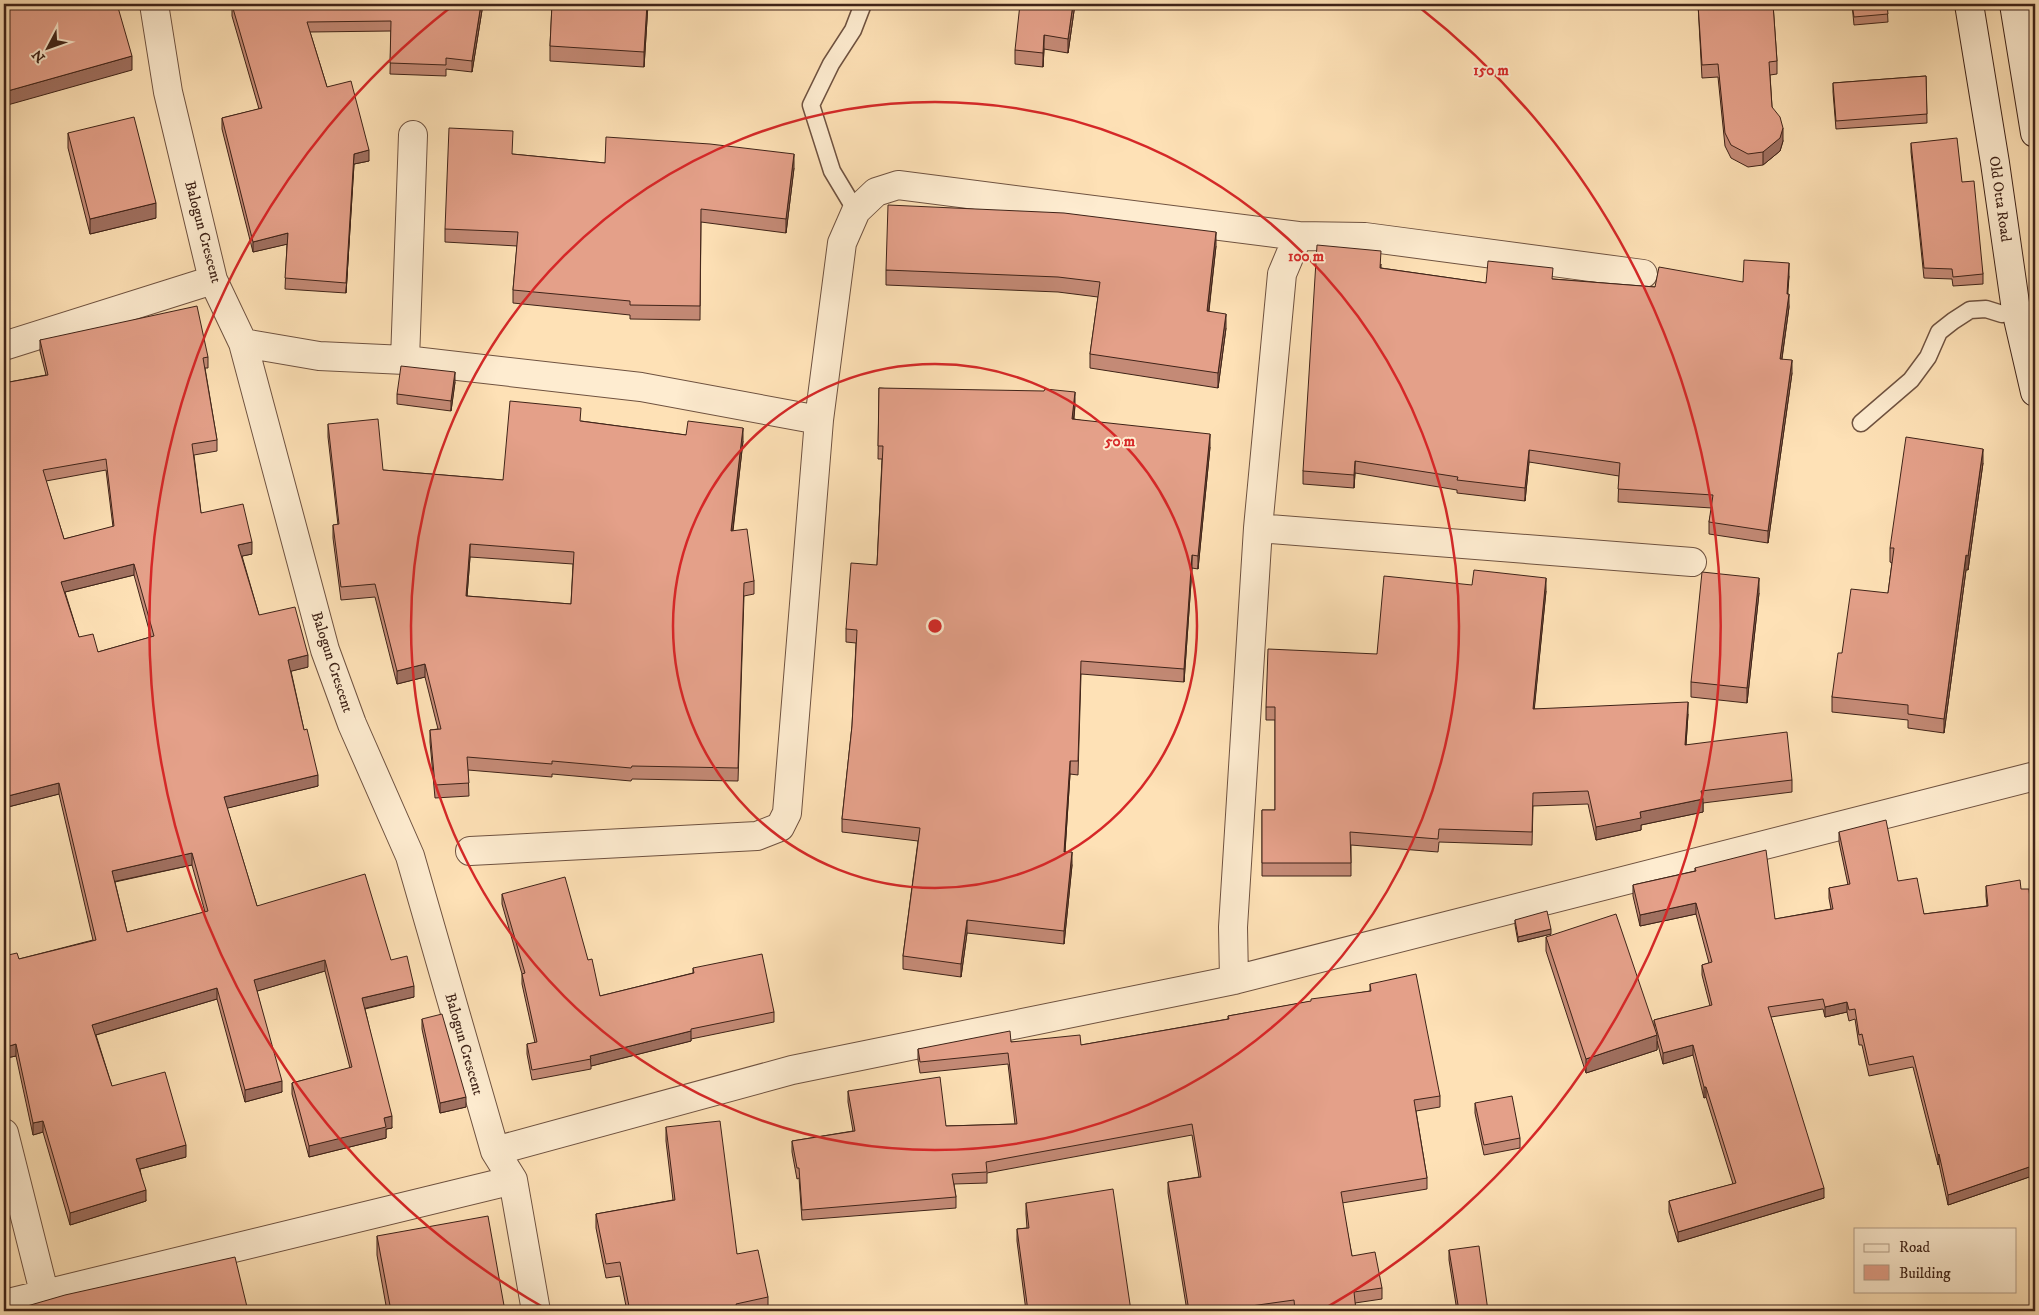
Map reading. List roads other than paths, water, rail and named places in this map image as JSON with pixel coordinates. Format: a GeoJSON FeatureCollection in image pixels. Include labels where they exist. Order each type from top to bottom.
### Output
{"type":"FeatureCollection","features":[{"type":"Feature","properties":{"kind":"street","name":"Balogun Crescent"},"geometry":{"type":"LineString","coordinates":[[154,4],[168,92],[213,280],[243,343],[326,650],[352,724],[410,856],[495,1151],[513,1180],[536,1311]]}},
{"type":"Feature","properties":{"kind":"street","name":"Old Otta Road"},"geometry":{"type":"LineString","coordinates":[[1969,4],[1996,163],[2016,310],[2035,392]]}},
{"type":"Feature","properties":{"kind":"street"},"geometry":{"type":"LineString","coordinates":[[2014,4],[2035,133]]}},
{"type":"Feature","properties":{"kind":"street"},"geometry":{"type":"LineString","coordinates":[[405,360],[413,135]]}},
{"type":"Feature","properties":{"kind":"street"},"geometry":{"type":"LineString","coordinates":[[470,851],[756,836],[780,827],[786,813],[818,420],[842,243],[856,212],[876,192],[898,185],[1298,236],[1365,237],[1643,274]]}},
{"type":"Feature","properties":{"kind":"street"},"geometry":{"type":"LineString","coordinates":[[1234,980],[1233,927],[1258,528],[1282,274],[1298,236]]}},
{"type":"Feature","properties":{"kind":"street"},"geometry":{"type":"LineString","coordinates":[[4,346],[213,280]]}},
{"type":"Feature","properties":{"kind":"street"},"geometry":{"type":"LineString","coordinates":[[243,343],[318,356],[405,360],[641,387],[818,420]]}},
{"type":"Feature","properties":{"kind":"street"},"geometry":{"type":"LineString","coordinates":[[1258,528],[1692,562]]}},
{"type":"Feature","properties":{"kind":"street"},"geometry":{"type":"LineString","coordinates":[[495,1151],[792,1070],[1234,980],[2035,776]]}},
{"type":"Feature","properties":{"kind":"street"},"geometry":{"type":"LineString","coordinates":[[4,1133],[44,1292]]}},
{"type":"Feature","properties":{"kind":"street"},"geometry":{"type":"LineString","coordinates":[[4,1304],[44,1292],[513,1180]]}},
{"type":"Feature","properties":{"kind":"lane"},"geometry":{"type":"LineString","coordinates":[[856,212],[832,171],[811,105],[831,64],[853,30],[862,4]]}},
{"type":"Feature","properties":{"kind":"lane"},"geometry":{"type":"LineString","coordinates":[[1861,423],[1911,380],[1928,357],[1939,332],[1953,320],[1970,310],[1986,309],[2002,314],[2016,310]]}}]}
